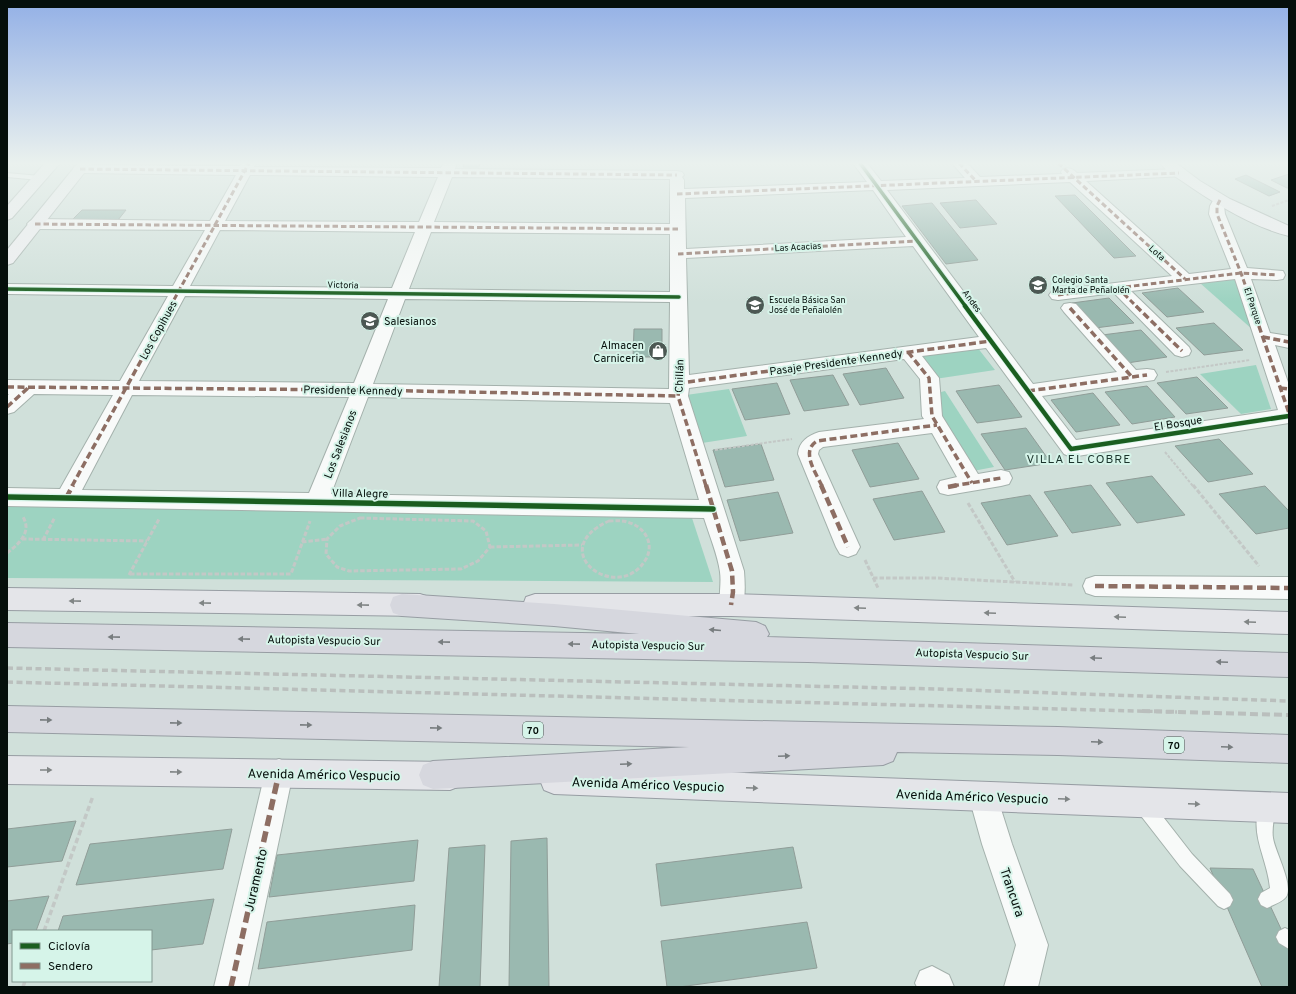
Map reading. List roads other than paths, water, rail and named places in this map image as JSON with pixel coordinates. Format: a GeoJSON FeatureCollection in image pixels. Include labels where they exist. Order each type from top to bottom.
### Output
{"type":"FeatureCollection","features":[{"type":"Feature","properties":{"kind":"highway"},"geometry":{"type":"LineString","coordinates":[[402,605],[554,616],[963,653]]}},
{"type":"Feature","properties":{"kind":"highway","name":"Autopista Vespucio Sur"},"geometry":{"type":"LineString","coordinates":[[7,635],[693,646],[963,653],[1289,665]]}},
{"type":"Feature","properties":{"kind":"highway","name":"70"},"geometry":{"type":"LineString","coordinates":[[7,719],[1058,741],[1289,749]]}},
{"type":"Feature","properties":{"kind":"highway"},"geometry":{"type":"LineString","coordinates":[[433,775],[1058,741]]}},
{"type":"Feature","properties":{"kind":"main road"},"geometry":{"type":"LineString","coordinates":[[7,599],[402,605],[731,605],[1289,623]]}},
{"type":"Feature","properties":{"kind":"main road","name":"Avenida Américo Vespucio"},"geometry":{"type":"LineString","coordinates":[[7,770],[433,775],[1278,807]]}},
{"type":"Feature","properties":{"kind":"street"},"geometry":{"type":"LineString","coordinates":[[7,260],[47,209]]}},
{"type":"Feature","properties":{"kind":"street","name":"Los Copihues"},"geometry":{"type":"LineString","coordinates":[[66,498],[224,209]]}},
{"type":"Feature","properties":{"kind":"street","name":"Los Salesianos"},"geometry":{"type":"LineString","coordinates":[[317,502],[432,209]]}},
{"type":"Feature","properties":{"kind":"street","name":"Chillán"},"geometry":{"type":"LineString","coordinates":[[677,209],[679,390],[712,509],[732,571],[733,592],[731,605]]}},
{"type":"Feature","properties":{"kind":"street","name":"Andes"},"geometry":{"type":"LineString","coordinates":[[895,209],[1071,449]]}},
{"type":"Feature","properties":{"kind":"street","name":"Lota"},"geometry":{"type":"LineString","coordinates":[[1110,209],[1186,279]]}},
{"type":"Feature","properties":{"kind":"street","name":"El Parque"},"geometry":{"type":"LineString","coordinates":[[1217,209],[1217,214],[1242,273],[1270,357],[1285,388],[1289,414]]}},
{"type":"Feature","properties":{"kind":"street"},"geometry":{"type":"LineString","coordinates":[[1239,209],[1289,231]]}},
{"type":"Feature","properties":{"kind":"street"},"geometry":{"type":"LineString","coordinates":[[1257,209],[1289,223]]}},
{"type":"Feature","properties":{"kind":"street"},"geometry":{"type":"LineString","coordinates":[[7,246],[39,219],[215,225],[678,229]]}},
{"type":"Feature","properties":{"kind":"street","name":"Las Acacias"},"geometry":{"type":"LineString","coordinates":[[678,254],[918,241]]}},
{"type":"Feature","properties":{"kind":"street"},"geometry":{"type":"LineString","coordinates":[[1028,391],[1139,376],[1064,301],[1118,288],[1186,279],[1242,273],[1276,275]]}},
{"type":"Feature","properties":{"kind":"street"},"geometry":{"type":"LineString","coordinates":[[1118,288],[1182,351]]}},
{"type":"Feature","properties":{"kind":"street","name":"Victoria"},"geometry":{"type":"LineString","coordinates":[[7,289],[679,297]]}},
{"type":"Feature","properties":{"kind":"street"},"geometry":{"type":"LineString","coordinates":[[1263,337],[1289,342]]}},
{"type":"Feature","properties":{"kind":"street","name":"Pasaje Presidente Kennedy"},"geometry":{"type":"LineString","coordinates":[[679,390],[908,352],[991,341]]}},
{"type":"Feature","properties":{"kind":"street"},"geometry":{"type":"LineString","coordinates":[[908,352],[929,378],[932,416],[937,425],[959,485],[1001,478]]}},
{"type":"Feature","properties":{"kind":"street","name":"Presidente Kennedy"},"geometry":{"type":"LineString","coordinates":[[7,387],[361,390],[679,390]]}},
{"type":"Feature","properties":{"kind":"street"},"geometry":{"type":"LineString","coordinates":[[7,407],[28,388]]}},
{"type":"Feature","properties":{"kind":"street","name":"El Bosque"},"geometry":{"type":"LineString","coordinates":[[1071,449],[1289,414]]}},
{"type":"Feature","properties":{"kind":"street"},"geometry":{"type":"LineString","coordinates":[[848,547],[808,454],[810,445],[819,440],[937,425]]}},
{"type":"Feature","properties":{"kind":"street","name":"Villa Alegre"},"geometry":{"type":"LineString","coordinates":[[7,497],[712,509]]}},
{"type":"Feature","properties":{"kind":"street"},"geometry":{"type":"LineString","coordinates":[[1095,586],[1283,588]]}},
{"type":"Feature","properties":{"kind":"street","name":"Juramento"},"geometry":{"type":"LineString","coordinates":[[231,987],[279,773]]}},
{"type":"Feature","properties":{"kind":"street","name":"Trancura"},"geometry":{"type":"LineString","coordinates":[[984,797],[997,844],[1032,945],[1031,953],[1020,987]]}},
{"type":"Feature","properties":{"kind":"lane"},"geometry":{"type":"LineString","coordinates":[[1140,802],[1157,821],[1186,860],[1224,900]]}},
{"type":"Feature","properties":{"kind":"lane"},"geometry":{"type":"LineString","coordinates":[[1278,807],[1264,826],[1265,839],[1276,874],[1278,895]]}},
{"type":"Feature","properties":{"kind":"railway"},"geometry":{"type":"LineString","coordinates":[[7,668],[936,689],[1289,701]]}},
{"type":"Feature","properties":{"kind":"railway"},"geometry":{"type":"LineString","coordinates":[[7,682],[1177,712]]}},
{"type":"Feature","properties":{"kind":"railway"},"geometry":{"type":"LineString","coordinates":[[1142,711],[1289,715]]}},
{"type":"Feature","properties":{"kind":"place","name":"Colegio Santa Marta de Peñalolén"},"geometry":{"type":"Point","coordinates":[1038,285]}},
{"type":"Feature","properties":{"kind":"place","name":"Escuela Básica San José de Peñalolén"},"geometry":{"type":"Point","coordinates":[755,305]}},
{"type":"Feature","properties":{"kind":"place","name":"Salesianos"},"geometry":{"type":"Point","coordinates":[370,321]}},
{"type":"Feature","properties":{"kind":"place","name":"Almacen Carniceria"},"geometry":{"type":"Point","coordinates":[658,351]}},
{"type":"Feature","properties":{"kind":"district","name":"VILLA EL COBRE"},"geometry":{"type":"Point","coordinates":[1079,459]}}]}
